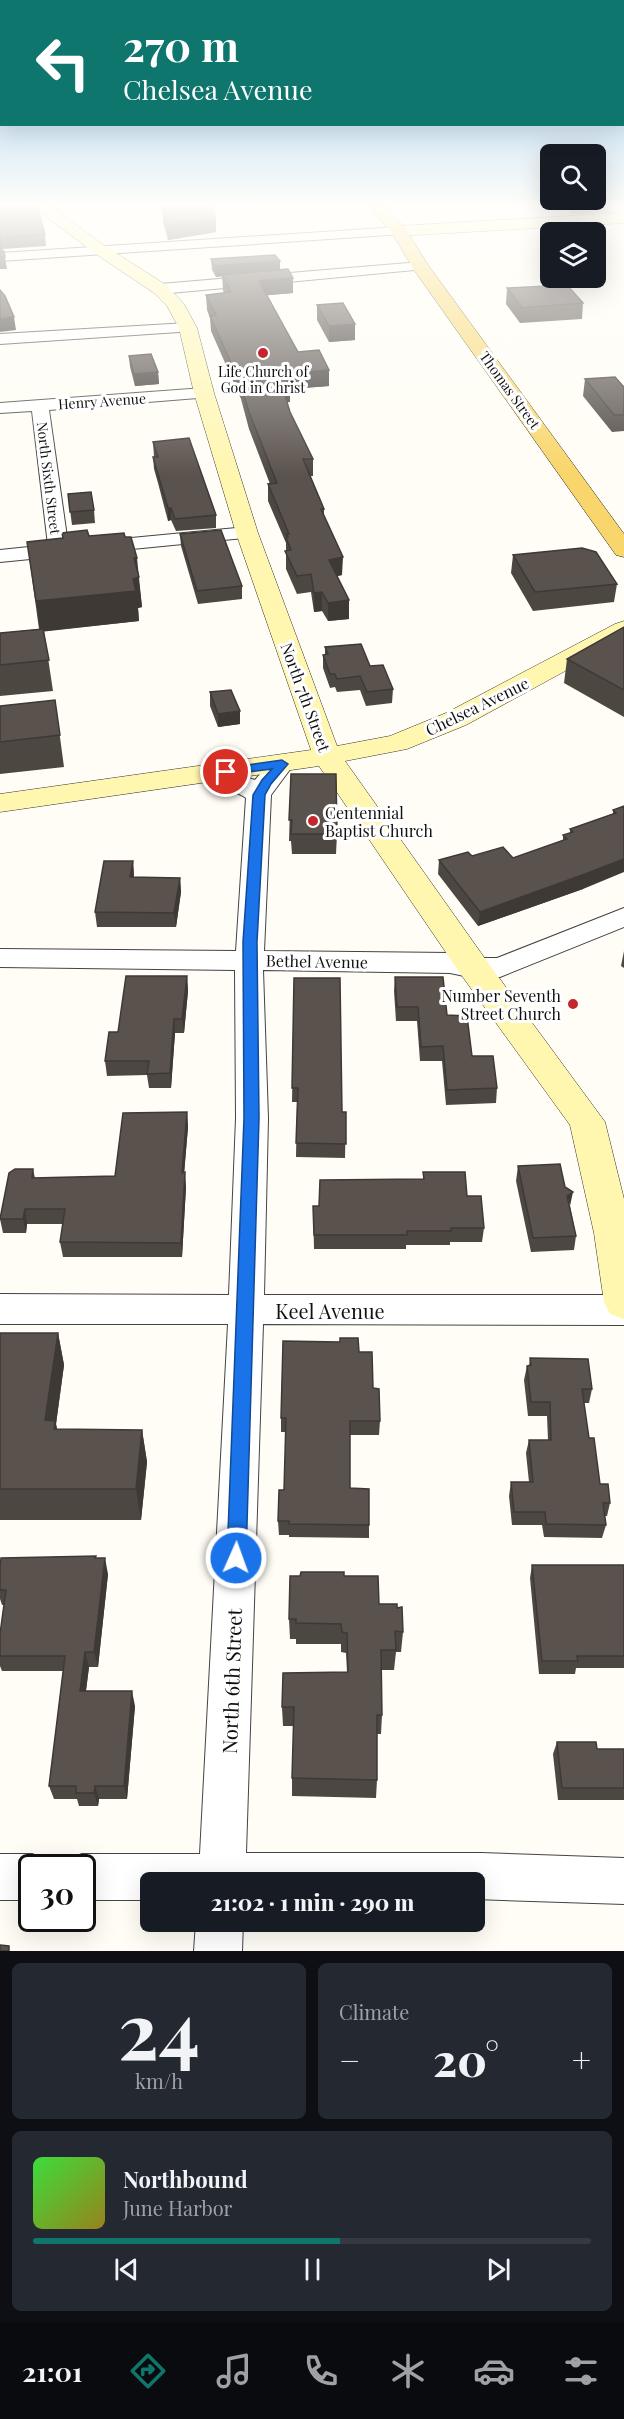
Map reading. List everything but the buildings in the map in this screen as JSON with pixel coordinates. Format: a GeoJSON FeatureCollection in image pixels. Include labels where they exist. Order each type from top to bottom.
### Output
{"type":"FeatureCollection","features":[{"type":"Feature","properties":{"kind":"main road","name":"Thomas Street"},"geometry":{"type":"LineString","coordinates":[[440,294],[624,550]]}},
{"type":"Feature","properties":{"kind":"street","name":"North 7th Street"},"geometry":{"type":"LineString","coordinates":[[165,294],[175,304],[188,328],[204,393],[248,533],[327,756],[474,968],[587,1122],[619,1232],[624,1302]]}},
{"type":"Feature","properties":{"kind":"street"},"geometry":{"type":"LineString","coordinates":[[0,339],[188,328]]}},
{"type":"Feature","properties":{"kind":"street","name":"Henry Avenue"},"geometry":{"type":"LineString","coordinates":[[0,408],[204,393]]}},
{"type":"Feature","properties":{"kind":"street","name":"North Sixth Street"},"geometry":{"type":"LineString","coordinates":[[40,405],[58,551]]}},
{"type":"Feature","properties":{"kind":"street"},"geometry":{"type":"LineString","coordinates":[[0,556],[248,533]]}},
{"type":"Feature","properties":{"kind":"street","name":"Chelsea Avenue"},"geometry":{"type":"LineString","coordinates":[[0,803],[282,764],[397,743],[456,719],[624,629]]}},
{"type":"Feature","properties":{"kind":"street"},"geometry":{"type":"LineString","coordinates":[[212,774],[246,785],[259,795],[266,782],[282,764]]}},
{"type":"Feature","properties":{"kind":"street","name":"North 6th Street"},"geometry":{"type":"LineString","coordinates":[[222,1872],[246,1309],[252,1118],[249,961],[259,795]]}},
{"type":"Feature","properties":{"kind":"street","name":"Bethel Avenue"},"geometry":{"type":"LineString","coordinates":[[0,958],[450,963],[474,968],[500,967],[624,917]]}},
{"type":"Feature","properties":{"kind":"street","name":"Keel Avenue"},"geometry":{"type":"LineString","coordinates":[[0,1309],[624,1310]]}},
{"type":"Feature","properties":{"kind":"street"},"geometry":{"type":"LineString","coordinates":[[485,1876],[624,1881]]}},
{"type":"Feature","properties":{"kind":"street"},"geometry":{"type":"LineString","coordinates":[[0,1877],[18,1877]]}},
{"type":"Feature","properties":{"kind":"street"},"geometry":{"type":"LineString","coordinates":[[96,1879],[140,1884]]}},
{"type":"Feature","properties":{"kind":"street","name":"North 6th Street"},"geometry":{"type":"LineString","coordinates":[[218,1951],[219,1932]]}},
{"type":"Feature","properties":{"kind":"place","name":"Life Church of God in Christ"},"geometry":{"type":"Point","coordinates":[263,353]}},
{"type":"Feature","properties":{"kind":"place","name":"Centennial Baptist Church"},"geometry":{"type":"Point","coordinates":[313,821]}},
{"type":"Feature","properties":{"kind":"place","name":"Number Seventh Street Church"},"geometry":{"type":"Point","coordinates":[573,1004]}},
{"type":"Feature","properties":{"kind":"route"},"geometry":{"type":"LineString","coordinates":[[226,772],[282,764],[266,782],[259,795],[250,942],[252,1118],[236,1558]]}}]}
